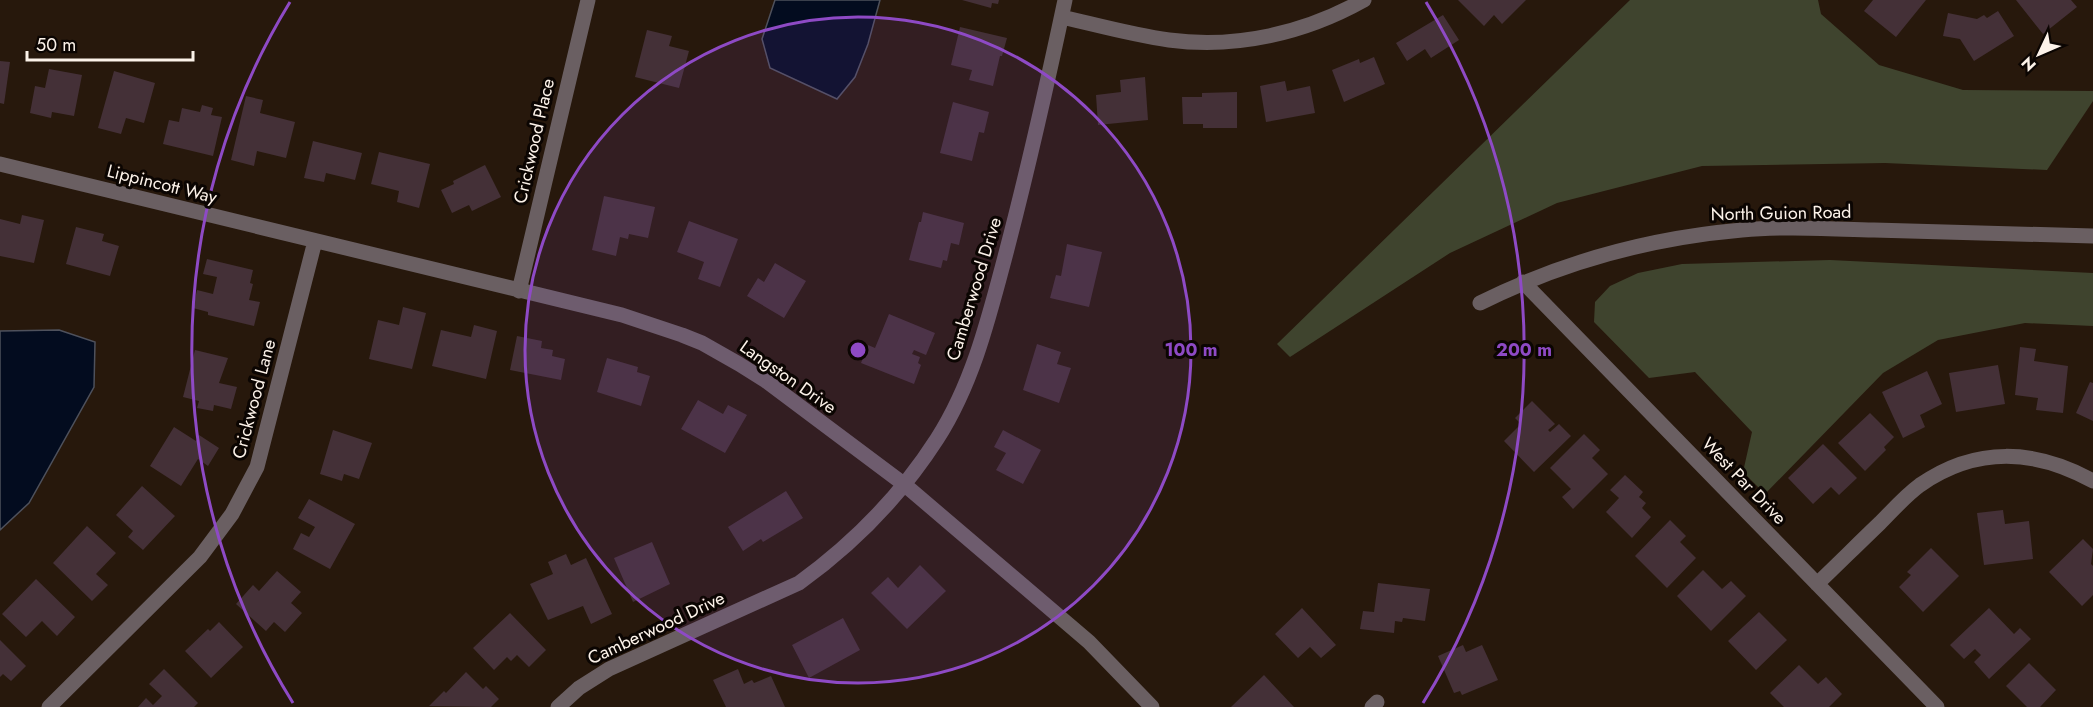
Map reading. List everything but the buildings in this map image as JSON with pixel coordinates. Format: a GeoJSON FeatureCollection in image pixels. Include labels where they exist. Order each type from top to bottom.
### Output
{"type":"FeatureCollection","features":[{"type":"Feature","properties":{"kind":"street","name":"Crickwood Place"},"geometry":{"type":"LineString","coordinates":[[519,291],[588,0]]}},
{"type":"Feature","properties":{"kind":"street","name":"Camberwood Drive"},"geometry":{"type":"LineString","coordinates":[[558,707],[579,688],[609,669],[799,583],[819,568],[878,514],[905,484],[948,420],[986,330],[1020,201],[1065,0]]}},
{"type":"Feature","properties":{"kind":"street"},"geometry":{"type":"LineString","coordinates":[[1062,17],[1167,39],[1228,42],[1299,29],[1364,0]]}},
{"type":"Feature","properties":{"kind":"street","name":"Lippincott Way"},"geometry":{"type":"LineString","coordinates":[[0,164],[315,241]]}},
{"type":"Feature","properties":{"kind":"street","name":"North Guion Road"},"geometry":{"type":"LineString","coordinates":[[1480,303],[1523,282],[1620,250],[1662,240],[1744,230],[1795,228],[2093,236]]}},
{"type":"Feature","properties":{"kind":"street","name":"Langston Drive"},"geometry":{"type":"LineString","coordinates":[[315,241],[632,318],[702,344],[757,375],[905,484],[1089,642],[1152,707]]}},
{"type":"Feature","properties":{"kind":"street","name":"Crickwood Lane"},"geometry":{"type":"LineString","coordinates":[[49,707],[186,572],[219,532],[242,496],[257,467],[315,241]]}},
{"type":"Feature","properties":{"kind":"street","name":"West Par Drive"},"geometry":{"type":"LineString","coordinates":[[1523,282],[1937,707]]}},
{"type":"Feature","properties":{"kind":"street"},"geometry":{"type":"LineString","coordinates":[[1817,584],[1907,495],[1932,477],[1962,463],[1989,458],[2043,459],[2066,467],[2093,481]]}},
{"type":"Feature","properties":{"kind":"green space"},"geometry":{"type":"Polygon","coordinates":[[[1630,0],[1818,0],[1821,14],[1879,65],[1963,90],[2093,91],[2093,101],[2047,170],[1885,163],[1702,166],[1557,203],[1450,253],[1290,357],[1277,344],[1630,0]]]}},
{"type":"Feature","properties":{"kind":"green space"},"geometry":{"type":"Polygon","coordinates":[[[1830,260],[2093,273],[2093,326],[2025,323],[1938,340],[1883,373],[1765,494],[1743,472],[1752,432],[1695,372],[1649,378],[1594,322],[1595,302],[1610,286],[1638,273],[1682,264],[1830,260]]]}},
{"type":"Feature","properties":{"kind":"water"},"geometry":{"type":"Polygon","coordinates":[[[775,0],[880,0],[868,44],[855,77],[837,99],[770,68],[762,39],[775,0]]]}},
{"type":"Feature","properties":{"kind":"water"},"geometry":{"type":"Polygon","coordinates":[[[59,330],[95,342],[94,387],[29,503],[0,530],[0,331],[59,330]]]}}]}
